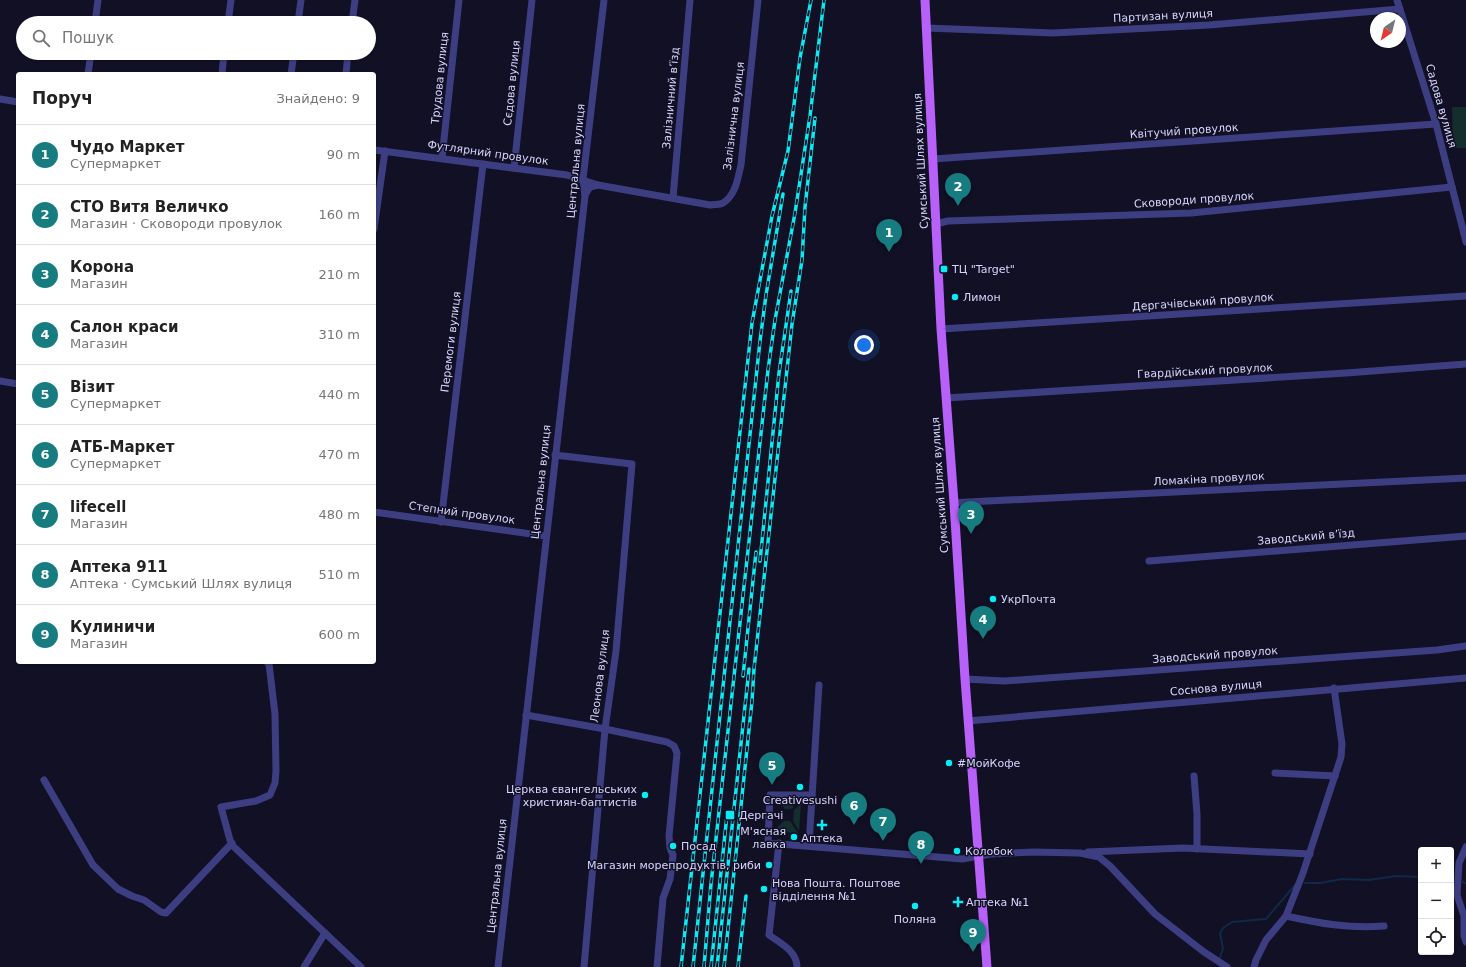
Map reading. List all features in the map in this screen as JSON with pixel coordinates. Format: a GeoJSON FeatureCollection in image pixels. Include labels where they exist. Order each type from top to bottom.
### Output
{"type":"FeatureCollection","features":[{"type":"Feature","properties":{"kind":"main road","name":"Сумський Шлях вулиця"},"geometry":{"type":"LineString","coordinates":[[925,0],[941,329],[968,721],[987,967]]}},
{"type":"Feature","properties":{"kind":"street"},"geometry":{"type":"LineString","coordinates":[[96,16],[98,0]]}},
{"type":"Feature","properties":{"kind":"street"},"geometry":{"type":"LineString","coordinates":[[229,16],[231,0]]}},
{"type":"Feature","properties":{"kind":"street"},"geometry":{"type":"LineString","coordinates":[[299,16],[301,0]]}},
{"type":"Feature","properties":{"kind":"street"},"geometry":{"type":"LineString","coordinates":[[353,16],[355,0]]}},
{"type":"Feature","properties":{"kind":"street","name":"Трудова вулиця"},"geometry":{"type":"LineString","coordinates":[[442,158],[459,0]]}},
{"type":"Feature","properties":{"kind":"street","name":"Сєдова вулиця"},"geometry":{"type":"LineString","coordinates":[[514,168],[532,0]]}},
{"type":"Feature","properties":{"kind":"street","name":"Центральна вулиця"},"geometry":{"type":"LineString","coordinates":[[498,967],[585,196],[583,179],[604,0]]}},
{"type":"Feature","properties":{"kind":"street","name":"Залізничний в’їзд"},"geometry":{"type":"LineString","coordinates":[[673,198],[690,0]]}},
{"type":"Feature","properties":{"kind":"street","name":"Залізнична вулиця"},"geometry":{"type":"LineString","coordinates":[[598,185],[710,205],[722,203],[729,197],[736,186],[741,164],[758,0]]}},
{"type":"Feature","properties":{"kind":"street","name":"Садова вулиця"},"geometry":{"type":"LineString","coordinates":[[1397,0],[1436,124],[1466,242]]}},
{"type":"Feature","properties":{"kind":"street","name":"Партизан вулиця"},"geometry":{"type":"LineString","coordinates":[[926,28],[1053,33],[1209,25],[1400,8]]}},
{"type":"Feature","properties":{"kind":"street"},"geometry":{"type":"LineString","coordinates":[[88,72],[89,60]]}},
{"type":"Feature","properties":{"kind":"street"},"geometry":{"type":"LineString","coordinates":[[222,72],[223,60]]}},
{"type":"Feature","properties":{"kind":"street"},"geometry":{"type":"LineString","coordinates":[[291,72],[293,60]]}},
{"type":"Feature","properties":{"kind":"street"},"geometry":{"type":"LineString","coordinates":[[346,72],[347,60]]}},
{"type":"Feature","properties":{"kind":"street"},"geometry":{"type":"LineString","coordinates":[[0,99],[16,102]]}},
{"type":"Feature","properties":{"kind":"street","name":"Квітучий провулок"},"geometry":{"type":"LineString","coordinates":[[933,159],[1436,124]]}},
{"type":"Feature","properties":{"kind":"street","name":"Футлярний провулок"},"geometry":{"type":"LineString","coordinates":[[376,150],[567,175],[598,185]]}},
{"type":"Feature","properties":{"kind":"street"},"geometry":{"type":"LineString","coordinates":[[376,215],[385,151]]}},
{"type":"Feature","properties":{"kind":"street","name":"Перемоги вулиця"},"geometry":{"type":"LineString","coordinates":[[441,522],[483,164]]}},
{"type":"Feature","properties":{"kind":"street"},"geometry":{"type":"LineString","coordinates":[[585,196],[590,187],[598,185]]}},
{"type":"Feature","properties":{"kind":"street","name":"Сковороди провулок"},"geometry":{"type":"LineString","coordinates":[[936,224],[948,221],[1191,213],[1452,187]]}},
{"type":"Feature","properties":{"kind":"street","name":"Дергачівський провулок"},"geometry":{"type":"LineString","coordinates":[[941,329],[1466,296]]}},
{"type":"Feature","properties":{"kind":"street","name":"Гвардійський провулок"},"geometry":{"type":"LineString","coordinates":[[946,398],[1466,364]]}},
{"type":"Feature","properties":{"kind":"street"},"geometry":{"type":"LineString","coordinates":[[0,381],[16,384]]}},
{"type":"Feature","properties":{"kind":"street","name":"Леонова вулиця"},"geometry":{"type":"LineString","coordinates":[[555,455],[632,464],[616,651],[605,729],[584,967]]}},
{"type":"Feature","properties":{"kind":"street","name":"Ломакіна провулок"},"geometry":{"type":"LineString","coordinates":[[954,503],[1466,478]]}},
{"type":"Feature","properties":{"kind":"street","name":"Степний провулок"},"geometry":{"type":"LineString","coordinates":[[376,512],[546,536]]}},
{"type":"Feature","properties":{"kind":"street","name":"Заводський в’їзд"},"geometry":{"type":"LineString","coordinates":[[1148,561],[1466,536]]}},
{"type":"Feature","properties":{"kind":"street","name":"Заводський провулок"},"geometry":{"type":"LineString","coordinates":[[965,679],[1011,680],[1437,650],[1466,646]]}},
{"type":"Feature","properties":{"kind":"street"},"geometry":{"type":"LineString","coordinates":[[269,664],[275,714],[276,771],[274,783],[270,795],[256,801],[221,806],[232,843],[361,967]]}},
{"type":"Feature","properties":{"kind":"street","name":"Соснова вулиця"},"geometry":{"type":"LineString","coordinates":[[968,721],[1334,688],[1466,678]]}},
{"type":"Feature","properties":{"kind":"street"},"geometry":{"type":"LineString","coordinates":[[809,845],[819,685]]}},
{"type":"Feature","properties":{"kind":"street"},"geometry":{"type":"LineString","coordinates":[[1254,967],[1266,940],[1286,916],[1304,873],[1341,757],[1342,744],[1334,688]]}},
{"type":"Feature","properties":{"kind":"street"},"geometry":{"type":"LineString","coordinates":[[526,716],[605,729],[667,742],[674,746],[677,754],[669,836],[670,848],[673,855],[670,880],[663,898],[657,967]]}},
{"type":"Feature","properties":{"kind":"street"},"geometry":{"type":"LineString","coordinates":[[1275,773],[1335,776]]}},
{"type":"Feature","properties":{"kind":"street"},"geometry":{"type":"LineString","coordinates":[[1194,776],[1197,814],[1197,849]]}},
{"type":"Feature","properties":{"kind":"street"},"geometry":{"type":"LineString","coordinates":[[44,780],[94,865],[118,889],[144,900],[161,912],[166,913],[232,843]]}},
{"type":"Feature","properties":{"kind":"street"},"geometry":{"type":"LineString","coordinates":[[812,795],[770,795],[768,843],[809,845],[962,859],[991,854],[1034,852],[1197,849],[1310,854]]}},
{"type":"Feature","properties":{"kind":"street"},"geometry":{"type":"LineString","coordinates":[[779,843],[769,935],[789,950],[797,960],[797,967]]}},
{"type":"Feature","properties":{"kind":"street"},"geometry":{"type":"LineString","coordinates":[[1466,847],[1459,863],[1457,894],[1464,916],[1464,936],[1466,942]]}},
{"type":"Feature","properties":{"kind":"street"},"geometry":{"type":"LineString","coordinates":[[1080,852],[1099,857],[1110,866],[1155,914],[1204,952],[1222,963]]}},
{"type":"Feature","properties":{"kind":"street"},"geometry":{"type":"LineString","coordinates":[[1286,916],[1326,924],[1364,928],[1384,926]]}},
{"type":"Feature","properties":{"kind":"street"},"geometry":{"type":"LineString","coordinates":[[304,967],[325,933]]}},
{"type":"Feature","properties":{"kind":"green space"},"geometry":{"type":"Polygon","coordinates":[[[1452,107],[1466,107],[1466,148],[1453,148],[1452,107]]]}},
{"type":"Feature","properties":{"kind":"green space"},"geometry":{"type":"Polygon","coordinates":[[[777,798],[794,799],[793,808],[785,809],[777,798]]]}},
{"type":"Feature","properties":{"kind":"green space"},"geometry":{"type":"Polygon","coordinates":[[[801,804],[799,831],[793,821],[794,810],[801,804]]]}},
{"type":"Feature","properties":{"kind":"green space"},"geometry":{"type":"Polygon","coordinates":[[[784,821],[790,821],[798,833],[773,831],[784,821]]]}},
{"type":"Feature","properties":{"kind":"waterway"},"geometry":{"type":"LineString","coordinates":[[1305,883],[1320,883],[1342,879],[1369,880],[1396,876],[1418,877]]}},
{"type":"Feature","properties":{"kind":"waterway"},"geometry":{"type":"LineString","coordinates":[[1219,960],[1223,949],[1220,933],[1223,928],[1232,922],[1266,919],[1295,885]]}},
{"type":"Feature","properties":{"kind":"railway"},"geometry":{"type":"LineString","coordinates":[[681,967],[752,323],[772,216],[788,151],[800,58],[811,0]]}},
{"type":"Feature","properties":{"kind":"railway"},"geometry":{"type":"LineString","coordinates":[[704,967],[711,884],[768,370],[775,320],[795,213],[810,116],[824,0]]}},
{"type":"Feature","properties":{"kind":"railway"},"geometry":{"type":"LineString","coordinates":[[724,967],[752,701],[754,669],[792,324],[802,260],[805,207],[815,118]]}},
{"type":"Feature","properties":{"kind":"railway"},"geometry":{"type":"LineString","coordinates":[[693,967],[760,341],[783,194]]}},
{"type":"Feature","properties":{"kind":"railway"},"geometry":{"type":"LineString","coordinates":[[760,561],[779,373],[791,291]]}},
{"type":"Feature","properties":{"kind":"railway"},"geometry":{"type":"LineString","coordinates":[[743,676],[756,552]]}},
{"type":"Feature","properties":{"kind":"railway"},"geometry":{"type":"LineString","coordinates":[[717,967],[749,669]]}},
{"type":"Feature","properties":{"kind":"railway"},"geometry":{"type":"LineString","coordinates":[[711,967],[727,815]]}},
{"type":"Feature","properties":{"kind":"railway"},"geometry":{"type":"LineString","coordinates":[[738,967],[746,896]]}},
{"type":"Feature","properties":{"kind":"place","name":"СТО Витя Величко"},"geometry":{"type":"Point","coordinates":[958,206]}},
{"type":"Feature","properties":{"kind":"place","name":"Чудо Маркет"},"geometry":{"type":"Point","coordinates":[889,252]}},
{"type":"Feature","properties":{"kind":"place","name":"ТЦ \"Target\""},"geometry":{"type":"Point","coordinates":[944,269]}},
{"type":"Feature","properties":{"kind":"place","name":"Лимон"},"geometry":{"type":"Point","coordinates":[955,297]}},
{"type":"Feature","properties":{"kind":"place","name":"Корона"},"geometry":{"type":"Point","coordinates":[971,534]}},
{"type":"Feature","properties":{"kind":"place","name":"УкрПочта"},"geometry":{"type":"Point","coordinates":[993,599]}},
{"type":"Feature","properties":{"kind":"place","name":"Салон краси"},"geometry":{"type":"Point","coordinates":[983,639]}},
{"type":"Feature","properties":{"kind":"place","name":"#МойКофе"},"geometry":{"type":"Point","coordinates":[949,763]}},
{"type":"Feature","properties":{"kind":"place","name":"Візит"},"geometry":{"type":"Point","coordinates":[772,785]}},
{"type":"Feature","properties":{"kind":"place","name":"Creativesushi"},"geometry":{"type":"Point","coordinates":[800,787]}},
{"type":"Feature","properties":{"kind":"place","name":"Церква євангельських християн-баптистів"},"geometry":{"type":"Point","coordinates":[645,795]}},
{"type":"Feature","properties":{"kind":"place","name":"Дергачі"},"geometry":{"type":"Point","coordinates":[730,815]}},
{"type":"Feature","properties":{"kind":"place","name":"Аптека"},"geometry":{"type":"Point","coordinates":[822,825]}},
{"type":"Feature","properties":{"kind":"place","name":"АТБ-Маркет"},"geometry":{"type":"Point","coordinates":[854,825]}},
{"type":"Feature","properties":{"kind":"place","name":"М'ясная лавка"},"geometry":{"type":"Point","coordinates":[794,837]}},
{"type":"Feature","properties":{"kind":"place","name":"lifecell"},"geometry":{"type":"Point","coordinates":[883,841]}},
{"type":"Feature","properties":{"kind":"place","name":"Посад"},"geometry":{"type":"Point","coordinates":[673,846]}},
{"type":"Feature","properties":{"kind":"place","name":"Колобок"},"geometry":{"type":"Point","coordinates":[957,851]}},
{"type":"Feature","properties":{"kind":"place","name":"Аптека 911"},"geometry":{"type":"Point","coordinates":[921,864]}},
{"type":"Feature","properties":{"kind":"place","name":"Магазин морепродуктів, риби"},"geometry":{"type":"Point","coordinates":[769,865]}},
{"type":"Feature","properties":{"kind":"place","name":"Нова Пошта. Поштове відділення №1"},"geometry":{"type":"Point","coordinates":[764,889]}},
{"type":"Feature","properties":{"kind":"place","name":"Аптека №1"},"geometry":{"type":"Point","coordinates":[958,902]}},
{"type":"Feature","properties":{"kind":"place","name":"Поляна"},"geometry":{"type":"Point","coordinates":[915,906]}},
{"type":"Feature","properties":{"kind":"place","name":"Кулиничи"},"geometry":{"type":"Point","coordinates":[973,952]}}]}
